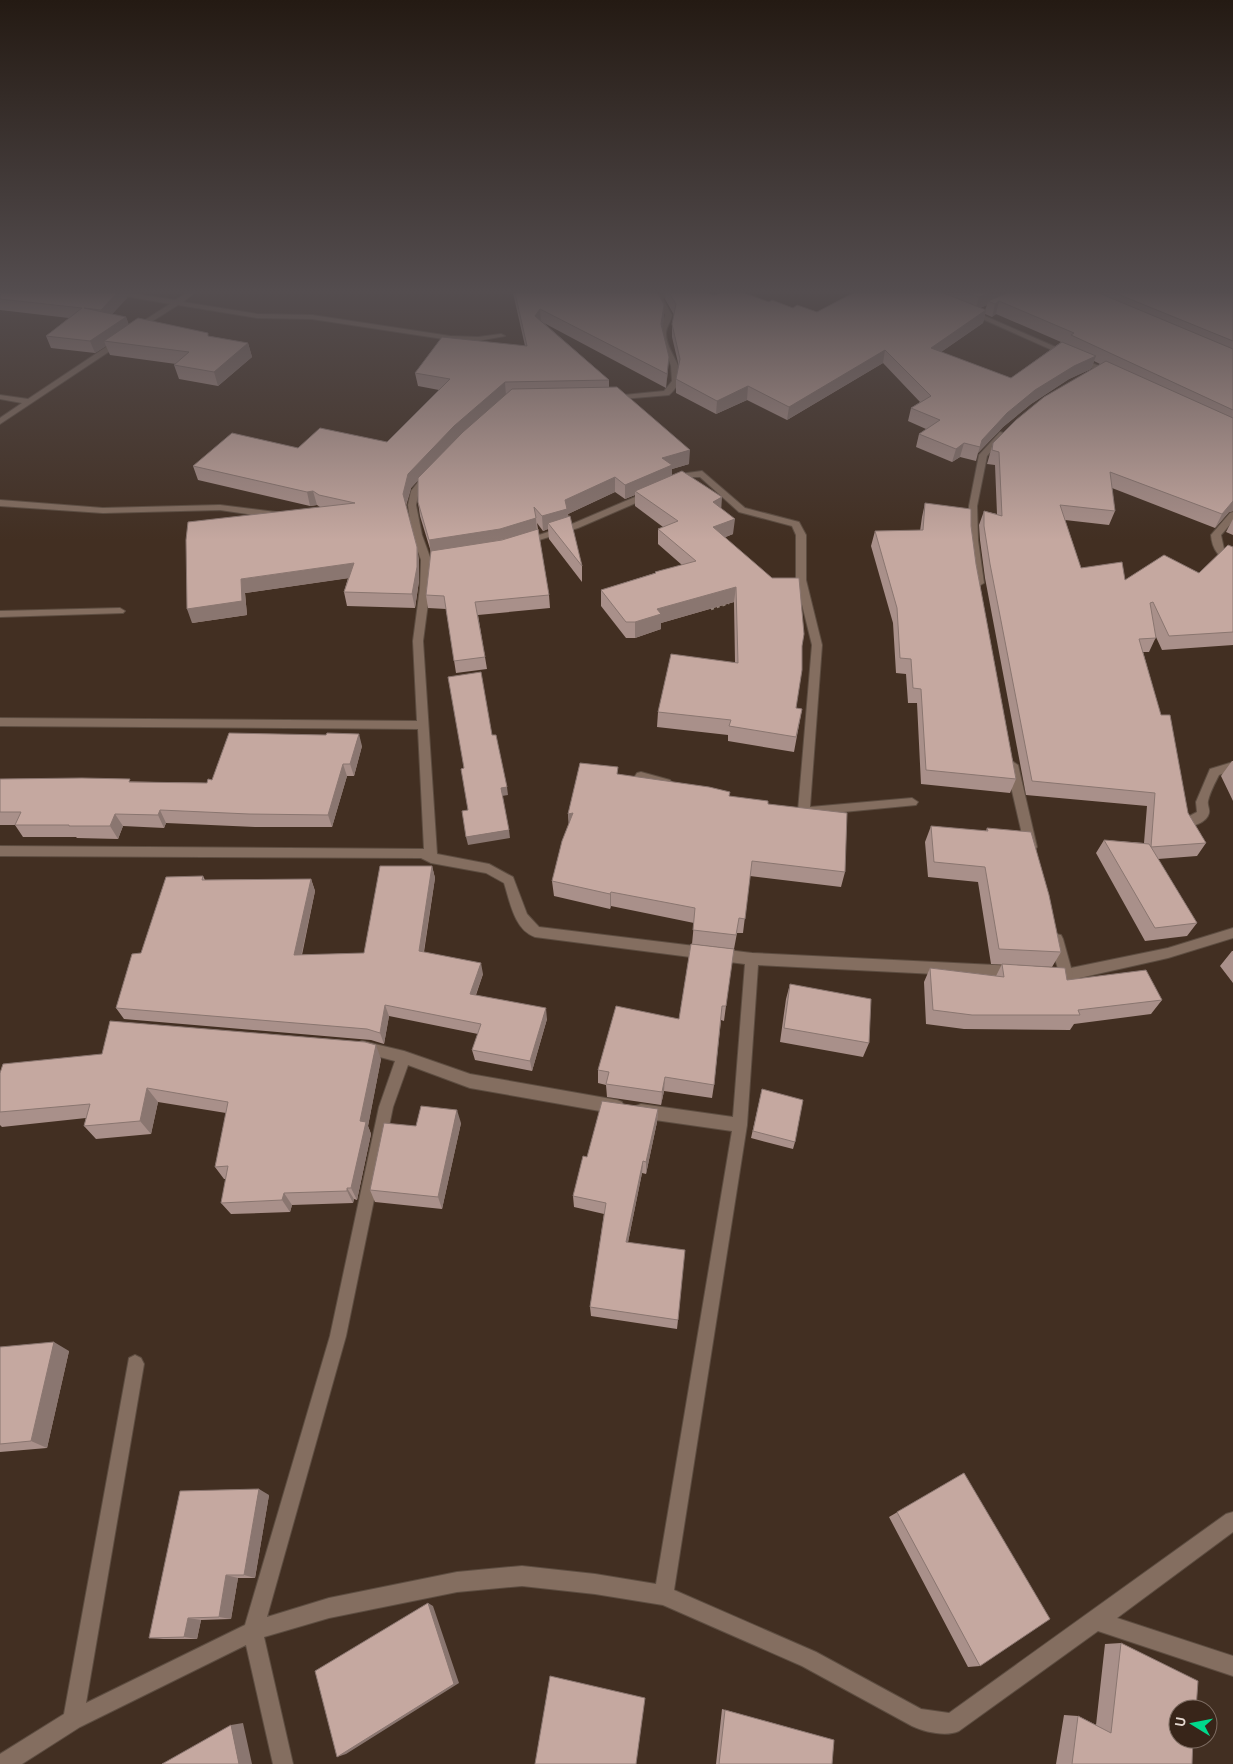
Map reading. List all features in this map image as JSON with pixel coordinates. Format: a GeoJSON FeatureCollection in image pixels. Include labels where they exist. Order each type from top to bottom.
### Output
{"type":"FeatureCollection","features":[{"type":"Feature","properties":{"kind":"street"},"geometry":{"type":"LineString","coordinates":[[0,422],[28,401],[69,375]]}},
{"type":"Feature","properties":{"kind":"street"},"geometry":{"type":"LineString","coordinates":[[604,398],[666,394],[674,384],[675,375]]}},
{"type":"Feature","properties":{"kind":"street"},"geometry":{"type":"LineString","coordinates":[[0,397],[28,401]]}},
{"type":"Feature","properties":{"kind":"street"},"geometry":{"type":"LineString","coordinates":[[981,597],[973,540],[973,506],[983,455],[1007,430]]}},
{"type":"Feature","properties":{"kind":"street"},"geometry":{"type":"LineString","coordinates":[[431,858],[418,641],[430,559],[417,535],[412,505],[415,491],[436,467]]}},
{"type":"Feature","properties":{"kind":"street"},"geometry":{"type":"LineString","coordinates":[[512,545],[575,526],[690,475],[702,474],[742,510],[796,524],[802,535],[801,580],[817,645],[799,810],[819,812],[912,802]]}},
{"type":"Feature","properties":{"kind":"street"},"geometry":{"type":"LineString","coordinates":[[0,503],[114,511],[238,508],[262,514],[284,515]]}},
{"type":"Feature","properties":{"kind":"street"},"geometry":{"type":"LineString","coordinates":[[1233,515],[1216,535],[1216,545],[1224,556],[1233,560]]}},
{"type":"Feature","properties":{"kind":"street"},"geometry":{"type":"LineString","coordinates":[[0,614],[120,611]]}},
{"type":"Feature","properties":{"kind":"street"},"geometry":{"type":"LineString","coordinates":[[0,722],[423,725]]}},
{"type":"Feature","properties":{"kind":"street"},"geometry":{"type":"LineString","coordinates":[[1010,752],[1021,810],[1034,856]]}},
{"type":"Feature","properties":{"kind":"street"},"geometry":{"type":"LineString","coordinates":[[1186,823],[1197,819],[1203,814],[1202,802],[1214,772],[1233,766]]}},
{"type":"Feature","properties":{"kind":"street"},"geometry":{"type":"LineString","coordinates":[[641,776],[676,785]]}},
{"type":"Feature","properties":{"kind":"street"},"geometry":{"type":"LineString","coordinates":[[0,851],[423,853],[431,858],[489,869],[509,880],[521,917],[535,932],[752,959],[1026,973]]}},
{"type":"Feature","properties":{"kind":"street"},"geometry":{"type":"LineString","coordinates":[[1053,929],[1066,975]]}},
{"type":"Feature","properties":{"kind":"street"},"geometry":{"type":"LineString","coordinates":[[1046,974],[1066,975],[1168,953],[1233,933]]}},
{"type":"Feature","properties":{"kind":"street"},"geometry":{"type":"LineString","coordinates":[[664,1596],[740,1124],[752,959]]}},
{"type":"Feature","properties":{"kind":"street"},"geometry":{"type":"LineString","coordinates":[[350,1046],[371,1048],[404,1056],[470,1081],[588,1103],[740,1124]]}},
{"type":"Feature","properties":{"kind":"street"},"geometry":{"type":"LineString","coordinates":[[282,1764],[253,1631],[338,1336],[386,1107],[404,1056]]}},
{"type":"Feature","properties":{"kind":"street"},"geometry":{"type":"LineString","coordinates":[[73,1720],[135,1364]]}},
{"type":"Feature","properties":{"kind":"street"},"geometry":{"type":"LineString","coordinates":[[4,1764],[73,1720],[253,1631],[329,1608],[458,1582],[522,1576],[595,1584],[664,1596],[809,1659],[919,1719],[952,1724],[1233,1521]]}},
{"type":"Feature","properties":{"kind":"street"},"geometry":{"type":"LineString","coordinates":[[1096,1621],[1233,1666]]}},
{"type":"Feature","properties":{"kind":"path"},"geometry":{"type":"LineString","coordinates":[[712,609],[729,603]]}},
{"type":"Feature","properties":{"kind":"building"},"geometry":{"type":"Polygon","coordinates":[[[429,375],[604,375],[609,380],[505,382],[454,426],[408,474],[403,494],[417,547],[417,567],[412,594],[344,592],[354,563],[241,579],[242,601],[187,609],[186,540],[188,522],[355,503],[319,495],[313,491],[307,492],[193,466],[232,433],[298,448],[320,428],[387,442],[450,379],[429,375]]]}},
{"type":"Feature","properties":{"kind":"building"},"geometry":{"type":"Polygon","coordinates":[[[677,375],[842,375],[789,407],[748,386],[717,401],[676,379],[677,375]]]}},
{"type":"Feature","properties":{"kind":"building"},"geometry":{"type":"Polygon","coordinates":[[[910,375],[1004,375],[1011,378],[1015,375],[1059,375],[1035,390],[1007,413],[982,440],[980,447],[964,443],[956,449],[919,434],[940,420],[911,408],[931,396],[910,375]]]}},
{"type":"Feature","properties":{"kind":"building"},"geometry":{"type":"Polygon","coordinates":[[[1081,375],[1138,375],[1233,418],[1233,501],[1222,514],[1110,472],[1115,511],[1060,505],[1081,568],[1122,562],[1125,580],[1164,555],[1199,573],[1228,545],[1233,547],[1233,632],[1169,636],[1153,602],[1150,603],[1156,638],[1139,639],[1161,715],[1170,715],[1188,813],[1206,843],[1151,847],[1155,793],[1032,781],[990,564],[984,526],[984,511],[1002,516],[999,452],[992,450],[993,443],[1016,420],[1044,397],[1081,375]]]}},
{"type":"Feature","properties":{"kind":"building"},"geometry":{"type":"Polygon","coordinates":[[[1158,375],[1233,375],[1233,410],[1158,375]]]}},
{"type":"Feature","properties":{"kind":"building"},"geometry":{"type":"Polygon","coordinates":[[[617,387],[690,450],[662,458],[672,465],[625,485],[615,477],[565,500],[567,509],[542,516],[534,507],[536,518],[500,529],[429,540],[418,502],[418,478],[463,432],[512,389],[617,387]]]}},
{"type":"Feature","properties":{"kind":"building"},"geometry":{"type":"Polygon","coordinates":[[[682,471],[722,497],[713,502],[735,519],[713,527],[772,578],[799,578],[804,634],[802,670],[796,708],[802,709],[796,737],[729,726],[731,720],[658,712],[671,654],[738,663],[736,587],[657,609],[661,614],[635,622],[626,622],[601,590],[696,561],[658,529],[678,521],[635,491],[682,471]]]}},
{"type":"Feature","properties":{"kind":"building"},"geometry":{"type":"Polygon","coordinates":[[[925,503],[971,509],[971,526],[976,564],[1016,779],[926,770],[921,689],[913,688],[911,659],[900,658],[897,608],[875,531],[923,530],[925,503]]]}},
{"type":"Feature","properties":{"kind":"building"},"geometry":{"type":"Polygon","coordinates":[[[570,516],[582,566],[548,523],[570,516]]]}},
{"type":"Feature","properties":{"kind":"building"},"geometry":{"type":"Polygon","coordinates":[[[538,529],[549,595],[475,602],[485,657],[454,661],[444,596],[426,595],[431,551],[502,540],[538,529]]]}},
{"type":"Feature","properties":{"kind":"building"},"geometry":{"type":"Polygon","coordinates":[[[481,672],[492,735],[496,735],[507,787],[501,788],[509,830],[466,837],[462,811],[468,810],[461,769],[464,768],[448,677],[481,672]]]}},
{"type":"Feature","properties":{"kind":"building"},"geometry":{"type":"Polygon","coordinates":[[[229,733],[359,734],[350,764],[343,764],[328,815],[160,810],[158,815],[115,814],[110,826],[69,826],[15,825],[21,812],[0,812],[0,779],[82,778],[130,779],[129,782],[207,783],[208,779],[212,780],[229,733]]]}},
{"type":"Feature","properties":{"kind":"building"},"geometry":{"type":"Polygon","coordinates":[[[580,763],[618,767],[617,774],[709,787],[730,792],[729,796],[768,801],[768,804],[847,813],[845,872],[752,861],[745,919],[739,918],[736,935],[693,930],[695,908],[611,892],[610,894],[552,881],[562,841],[573,813],[568,814],[580,763]]]}},
{"type":"Feature","properties":{"kind":"building"},"geometry":{"type":"Polygon","coordinates":[[[931,826],[988,831],[987,828],[1031,832],[1049,895],[1061,952],[999,949],[985,867],[934,862],[931,826]]]}},
{"type":"Feature","properties":{"kind":"building"},"geometry":{"type":"Polygon","coordinates":[[[1104,840],[1149,844],[1197,923],[1155,928],[1104,840]]]}},
{"type":"Feature","properties":{"kind":"building"},"geometry":{"type":"Polygon","coordinates":[[[380,866],[432,866],[419,951],[481,963],[470,994],[546,1008],[530,1061],[472,1050],[481,1024],[385,1005],[380,1033],[367,1029],[116,1008],[132,954],[141,953],[166,877],[203,876],[202,880],[311,879],[294,955],[364,953],[380,866]]]}},
{"type":"Feature","properties":{"kind":"building"},"geometry":{"type":"Polygon","coordinates":[[[691,944],[734,949],[726,1006],[722,1006],[714,1085],[665,1077],[662,1092],[606,1084],[609,1072],[598,1070],[616,1006],[679,1019],[691,944]]]}},
{"type":"Feature","properties":{"kind":"building"},"geometry":{"type":"Polygon","coordinates":[[[1002,964],[1065,968],[1067,980],[1146,970],[1162,1000],[1078,1010],[1080,1015],[972,1015],[933,1010],[930,968],[1004,977],[1002,964]]]}},
{"type":"Feature","properties":{"kind":"building"},"geometry":{"type":"Polygon","coordinates":[[[790,984],[871,999],[869,1043],[784,1028],[790,984]]]}},
{"type":"Feature","properties":{"kind":"building"},"geometry":{"type":"Polygon","coordinates":[[[110,1021],[365,1042],[376,1045],[360,1121],[366,1122],[351,1188],[347,1188],[347,1191],[284,1193],[282,1200],[221,1203],[228,1166],[215,1167],[228,1102],[147,1088],[140,1121],[84,1126],[90,1104],[0,1112],[0,1073],[3,1064],[102,1054],[110,1021]]]}},
{"type":"Feature","properties":{"kind":"building"},"geometry":{"type":"Polygon","coordinates":[[[762,1089],[803,1100],[795,1142],[753,1131],[762,1089]]]}},
{"type":"Feature","properties":{"kind":"building"},"geometry":{"type":"Polygon","coordinates":[[[602,1101],[658,1109],[646,1162],[643,1161],[626,1242],[685,1250],[678,1320],[590,1307],[606,1203],[573,1196],[583,1156],[587,1157],[602,1101]]]}},
{"type":"Feature","properties":{"kind":"building"},"geometry":{"type":"Polygon","coordinates":[[[421,1106],[457,1110],[438,1197],[370,1190],[384,1123],[416,1126],[421,1106]]]}},
{"type":"Feature","properties":{"kind":"building"},"geometry":{"type":"Polygon","coordinates":[[[54,1342],[31,1441],[0,1444],[0,1347],[54,1342]]]}},
{"type":"Feature","properties":{"kind":"building"},"geometry":{"type":"Polygon","coordinates":[[[964,1473],[1050,1619],[980,1666],[897,1512],[964,1473]]]}},
{"type":"Feature","properties":{"kind":"building"},"geometry":{"type":"Polygon","coordinates":[[[259,1489],[244,1575],[226,1575],[219,1617],[188,1618],[184,1637],[149,1638],[180,1491],[259,1489]]]}},
{"type":"Feature","properties":{"kind":"building"},"geometry":{"type":"Polygon","coordinates":[[[428,1603],[454,1684],[337,1757],[315,1671],[428,1603]]]}},
{"type":"Feature","properties":{"kind":"building"},"geometry":{"type":"Polygon","coordinates":[[[1121,1643],[1198,1681],[1197,1699],[1168,1699],[1168,1749],[1193,1749],[1192,1764],[1072,1764],[1078,1716],[1111,1733],[1121,1643]]]}},
{"type":"Feature","properties":{"kind":"building"},"geometry":{"type":"Polygon","coordinates":[[[550,1676],[645,1698],[636,1764],[535,1764],[550,1676]]]}},
{"type":"Feature","properties":{"kind":"building"},"geometry":{"type":"Polygon","coordinates":[[[725,1710],[834,1740],[832,1764],[719,1764],[725,1710]]]}},
{"type":"Feature","properties":{"kind":"building"},"geometry":{"type":"Polygon","coordinates":[[[231,1725],[239,1764],[162,1764],[231,1725]]]}}]}
